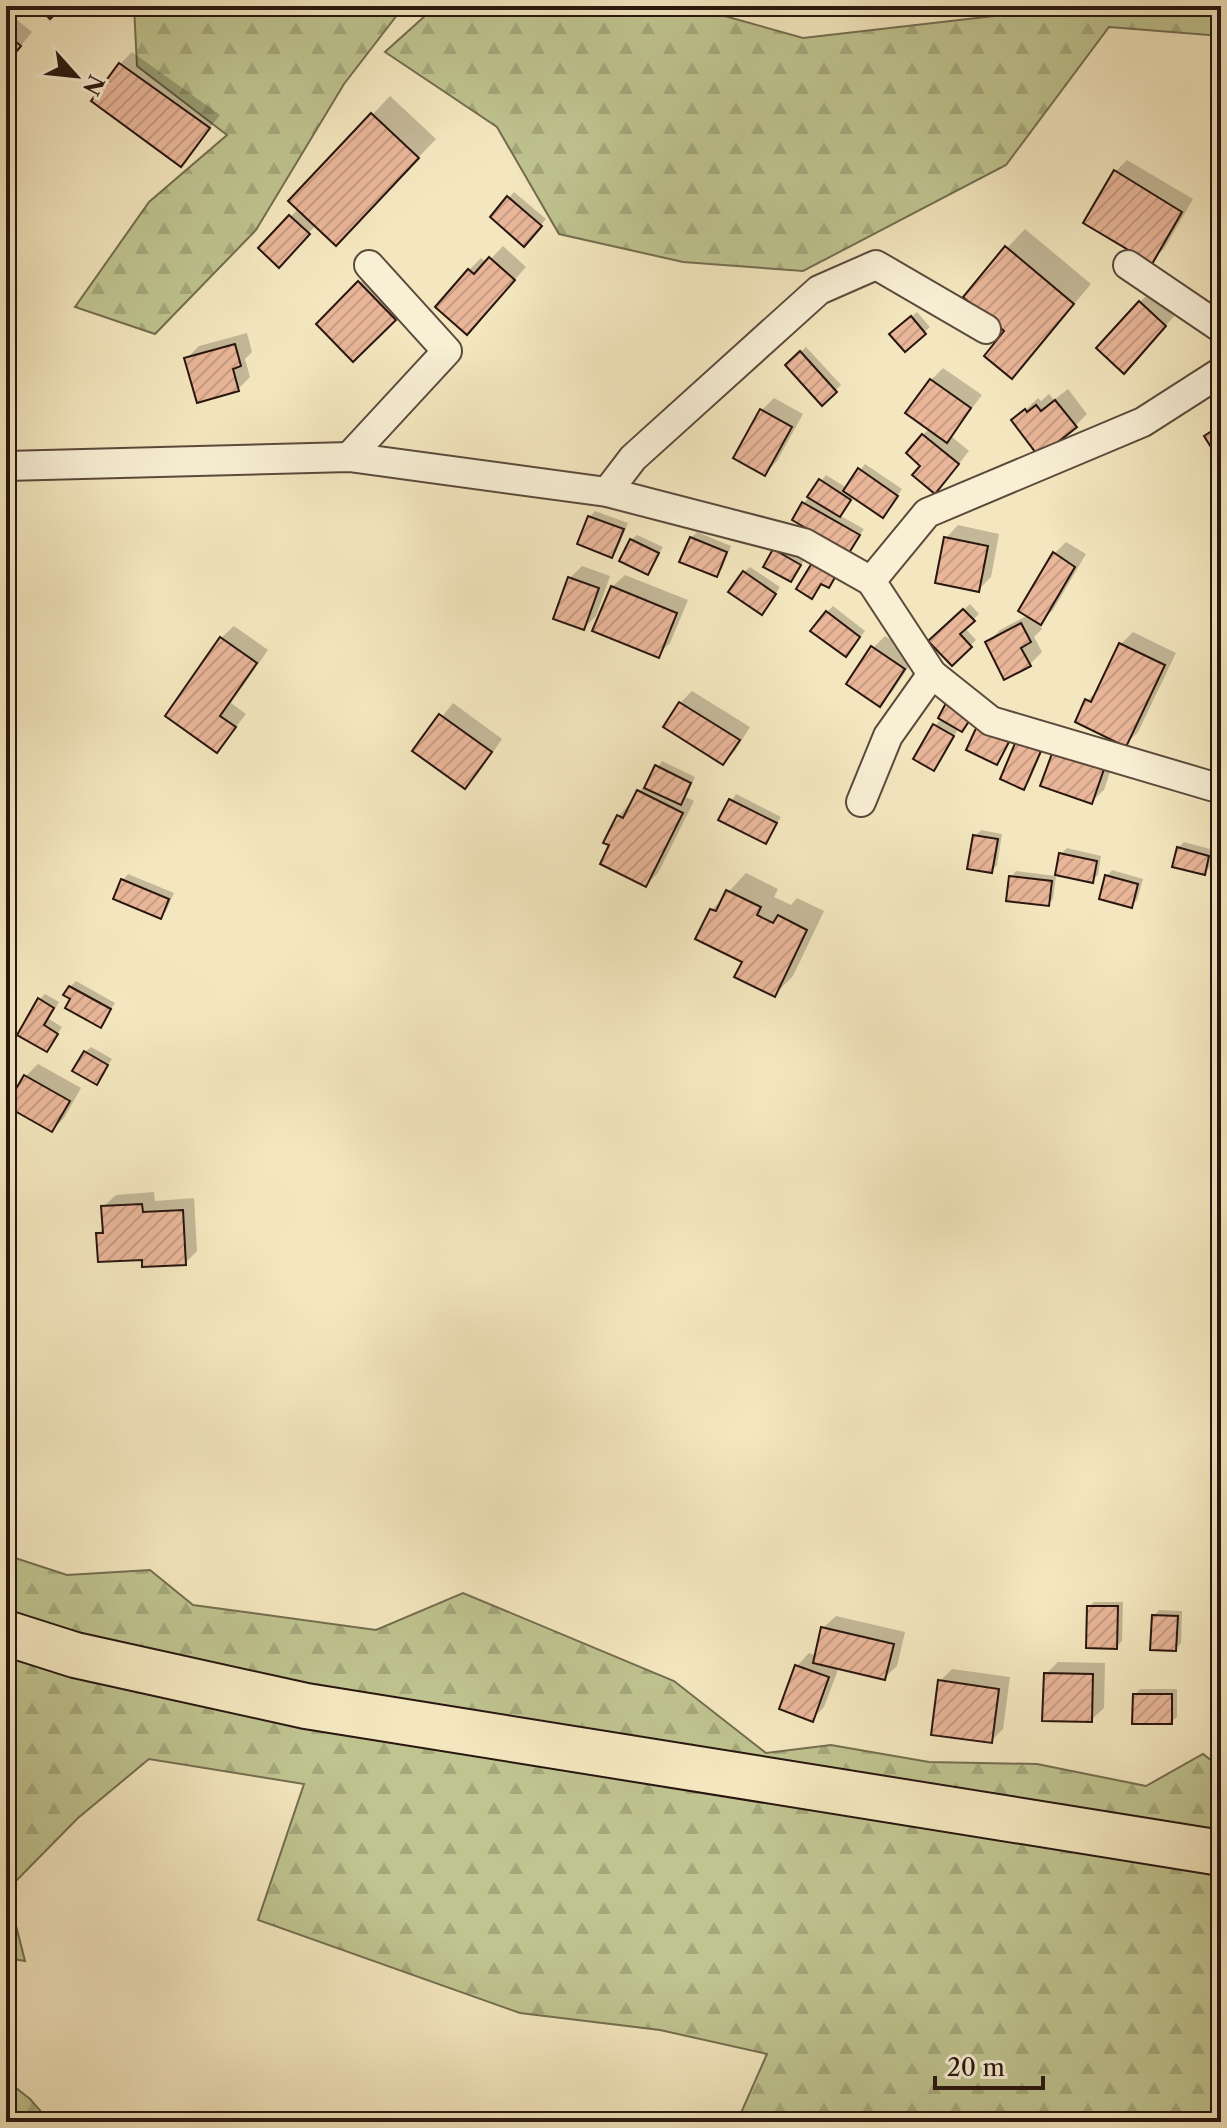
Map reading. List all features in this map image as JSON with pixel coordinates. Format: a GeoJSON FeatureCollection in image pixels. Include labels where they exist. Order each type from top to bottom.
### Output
{"type":"FeatureCollection","features":[{"type":"Feature","properties":{"kind":"main road"},"geometry":{"type":"LineString","coordinates":[[6,1633],[75,1655],[306,1706],[1221,1853]]}},
{"type":"Feature","properties":{"kind":"street"},"geometry":{"type":"LineString","coordinates":[[349,457],[447,351],[369,265]]}},
{"type":"Feature","properties":{"kind":"street"},"geometry":{"type":"LineString","coordinates":[[607,492],[633,458],[819,290],[876,265],[986,329]]}},
{"type":"Feature","properties":{"kind":"street"},"geometry":{"type":"LineString","coordinates":[[1128,265],[1221,328]]}},
{"type":"Feature","properties":{"kind":"street"},"geometry":{"type":"LineString","coordinates":[[871,581],[927,513],[1143,422],[1221,372]]}},
{"type":"Feature","properties":{"kind":"street"},"geometry":{"type":"LineString","coordinates":[[6,466],[349,457],[607,492],[804,543],[871,581],[932,674],[991,721],[1221,789]]}},
{"type":"Feature","properties":{"kind":"street"},"geometry":{"type":"LineString","coordinates":[[861,802],[888,736],[932,674]]}},
{"type":"Feature","properties":{"kind":"green space"},"geometry":{"type":"Polygon","coordinates":[[[134,6],[404,6],[344,84],[256,230],[155,334],[75,307],[149,202],[227,135],[137,66],[134,6]]]}},
{"type":"Feature","properties":{"kind":"green space"},"geometry":{"type":"Polygon","coordinates":[[[436,6],[689,6],[803,38],[1060,6],[1221,6],[1221,36],[1109,27],[1006,165],[803,271],[683,262],[559,234],[497,127],[385,52],[436,6]]]}},
{"type":"Feature","properties":{"kind":"green space"},"geometry":{"type":"Polygon","coordinates":[[[6,1555],[67,1575],[150,1570],[193,1605],[376,1630],[463,1593],[674,1681],[766,1753],[831,1745],[929,1762],[1037,1764],[1146,1786],[1203,1754],[1221,1768],[1221,2122],[737,2122],[767,2054],[660,2030],[520,2013],[258,1920],[304,1784],[149,1759],[78,1818],[7,1890],[25,1961],[6,1958],[6,1555]]]}},
{"type":"Feature","properties":{"kind":"green space"},"geometry":{"type":"Polygon","coordinates":[[[6,2080],[30,2099],[50,2122],[6,2122],[6,2080]]]}},
{"type":"Feature","properties":{"kind":"building"},"geometry":{"type":"Polygon","coordinates":[[[37,6],[64,6],[50,19],[37,6]]]}},
{"type":"Feature","properties":{"kind":"building"},"geometry":{"type":"Polygon","coordinates":[[[6,33],[21,46],[6,64],[6,33]]]}},
{"type":"Feature","properties":{"kind":"building"},"geometry":{"type":"Polygon","coordinates":[[[119,63],[210,128],[181,167],[91,101],[119,63]]]}},
{"type":"Feature","properties":{"kind":"building"},"geometry":{"type":"Polygon","coordinates":[[[371,113],[419,158],[336,246],[288,201],[371,113]]]}},
{"type":"Feature","properties":{"kind":"building"},"geometry":{"type":"Polygon","coordinates":[[[1114,170],[1182,212],[1152,264],[1083,223],[1114,170]]]}},
{"type":"Feature","properties":{"kind":"building"},"geometry":{"type":"Polygon","coordinates":[[[507,196],[542,226],[524,247],[490,217],[507,196]]]}},
{"type":"Feature","properties":{"kind":"building"},"geometry":{"type":"Polygon","coordinates":[[[289,215],[310,234],[279,268],[258,248],[289,215]]]}},
{"type":"Feature","properties":{"kind":"building"},"geometry":{"type":"Polygon","coordinates":[[[1005,246],[1074,304],[1012,379],[984,356],[1004,331],[963,297],[1005,246]]]}},
{"type":"Feature","properties":{"kind":"building"},"geometry":{"type":"Polygon","coordinates":[[[489,257],[515,280],[467,335],[435,307],[468,269],[474,274],[489,257]]]}},
{"type":"Feature","properties":{"kind":"building"},"geometry":{"type":"Polygon","coordinates":[[[358,281],[396,320],[353,362],[316,324],[358,281]]]}},
{"type":"Feature","properties":{"kind":"building"},"geometry":{"type":"Polygon","coordinates":[[[1139,301],[1166,326],[1124,374],[1096,348],[1139,301]]]}},
{"type":"Feature","properties":{"kind":"building"},"geometry":{"type":"Polygon","coordinates":[[[911,316],[926,334],[905,352],[889,334],[911,316]]]}},
{"type":"Feature","properties":{"kind":"building"},"geometry":{"type":"Polygon","coordinates":[[[235,344],[241,366],[233,369],[239,391],[197,403],[184,358],[235,344]]]}},
{"type":"Feature","properties":{"kind":"building"},"geometry":{"type":"Polygon","coordinates":[[[800,351],[837,392],[822,406],[785,365],[800,351]]]}},
{"type":"Feature","properties":{"kind":"building"},"geometry":{"type":"Polygon","coordinates":[[[930,379],[971,408],[947,443],[905,413],[930,379]]]}},
{"type":"Feature","properties":{"kind":"building"},"geometry":{"type":"Polygon","coordinates":[[[1055,400],[1077,427],[1039,457],[1011,420],[1036,405],[1041,411],[1055,400]]]}},
{"type":"Feature","properties":{"kind":"building"},"geometry":{"type":"Polygon","coordinates":[[[760,409],[792,427],[765,476],[733,458],[760,409]]]}},
{"type":"Feature","properties":{"kind":"building"},"geometry":{"type":"Polygon","coordinates":[[[1221,425],[1221,463],[1204,436],[1221,425]]]}},
{"type":"Feature","properties":{"kind":"building"},"geometry":{"type":"Polygon","coordinates":[[[922,434],[959,464],[935,494],[912,475],[920,466],[906,453],[922,434]]]}},
{"type":"Feature","properties":{"kind":"building"},"geometry":{"type":"Polygon","coordinates":[[[858,468],[898,496],[883,518],[843,491],[858,468]]]}},
{"type":"Feature","properties":{"kind":"building"},"geometry":{"type":"Polygon","coordinates":[[[819,479],[851,500],[840,517],[807,497],[819,479]]]}},
{"type":"Feature","properties":{"kind":"building"},"geometry":{"type":"Polygon","coordinates":[[[802,502],[860,535],[849,553],[792,520],[802,502]]]}},
{"type":"Feature","properties":{"kind":"building"},"geometry":{"type":"Polygon","coordinates":[[[588,516],[624,529],[612,558],[577,544],[588,516]]]}},
{"type":"Feature","properties":{"kind":"building"},"geometry":{"type":"Polygon","coordinates":[[[690,537],[727,552],[717,577],[679,562],[690,537]]]}},
{"type":"Feature","properties":{"kind":"building"},"geometry":{"type":"Polygon","coordinates":[[[944,537],[988,546],[979,592],[935,583],[944,537]]]}},
{"type":"Feature","properties":{"kind":"building"},"geometry":{"type":"Polygon","coordinates":[[[630,539],[659,553],[648,575],[619,561],[630,539]]]}},
{"type":"Feature","properties":{"kind":"building"},"geometry":{"type":"Polygon","coordinates":[[[773,549],[801,565],[791,582],[763,567],[773,549]]]}},
{"type":"Feature","properties":{"kind":"building"},"geometry":{"type":"Polygon","coordinates":[[[1053,552],[1075,567],[1041,625],[1018,611],[1053,552]]]}},
{"type":"Feature","properties":{"kind":"building"},"geometry":{"type":"Polygon","coordinates":[[[815,558],[838,572],[829,588],[821,584],[812,599],[796,589],[815,558]]]}},
{"type":"Feature","properties":{"kind":"building"},"geometry":{"type":"Polygon","coordinates":[[[743,571],[776,594],[762,615],[728,592],[743,571]]]}},
{"type":"Feature","properties":{"kind":"building"},"geometry":{"type":"Polygon","coordinates":[[[568,577],[599,588],[584,630],[553,619],[568,577]]]}},
{"type":"Feature","properties":{"kind":"building"},"geometry":{"type":"Polygon","coordinates":[[[611,586],[677,613],[659,658],[592,631],[611,586]]]}},
{"type":"Feature","properties":{"kind":"building"},"geometry":{"type":"Polygon","coordinates":[[[963,609],[975,621],[960,634],[972,647],[952,666],[928,641],[963,609]]]}},
{"type":"Feature","properties":{"kind":"building"},"geometry":{"type":"Polygon","coordinates":[[[826,611],[860,637],[846,657],[810,631],[826,611]]]}},
{"type":"Feature","properties":{"kind":"building"},"geometry":{"type":"Polygon","coordinates":[[[1021,623],[1031,642],[1021,648],[1031,666],[1004,680],[985,642],[1021,623]]]}},
{"type":"Feature","properties":{"kind":"building"},"geometry":{"type":"Polygon","coordinates":[[[220,637],[257,663],[220,716],[236,727],[217,753],[165,716],[220,637]]]}},
{"type":"Feature","properties":{"kind":"building"},"geometry":{"type":"Polygon","coordinates":[[[1119,643],[1165,665],[1126,747],[1075,722],[1085,699],[1091,702],[1119,643]]]}},
{"type":"Feature","properties":{"kind":"building"},"geometry":{"type":"Polygon","coordinates":[[[871,646],[905,669],[880,707],[846,684],[871,646]]]}},
{"type":"Feature","properties":{"kind":"building"},"geometry":{"type":"Polygon","coordinates":[[[679,702],[740,740],[723,765],[663,727],[679,702]]]}},
{"type":"Feature","properties":{"kind":"building"},"geometry":{"type":"Polygon","coordinates":[[[946,703],[971,718],[962,732],[938,718],[946,703]]]}},
{"type":"Feature","properties":{"kind":"building"},"geometry":{"type":"Polygon","coordinates":[[[439,714],[492,752],[465,789],[412,751],[439,714]]]}},
{"type":"Feature","properties":{"kind":"building"},"geometry":{"type":"Polygon","coordinates":[[[933,724],[954,736],[934,771],[913,759],[933,724]]]}},
{"type":"Feature","properties":{"kind":"building"},"geometry":{"type":"Polygon","coordinates":[[[977,726],[1009,742],[997,765],[966,750],[977,726]]]}},
{"type":"Feature","properties":{"kind":"building"},"geometry":{"type":"Polygon","coordinates":[[[1016,741],[1041,751],[1024,790],[1000,779],[1016,741]]]}},
{"type":"Feature","properties":{"kind":"building"},"geometry":{"type":"Polygon","coordinates":[[[1053,751],[1104,769],[1092,804],[1040,786],[1053,751]]]}},
{"type":"Feature","properties":{"kind":"building"},"geometry":{"type":"Polygon","coordinates":[[[655,765],[691,783],[681,805],[644,788],[655,765]]]}},
{"type":"Feature","properties":{"kind":"building"},"geometry":{"type":"Polygon","coordinates":[[[637,790],[683,813],[646,887],[600,864],[609,845],[603,843],[617,815],[623,818],[637,790]]]}},
{"type":"Feature","properties":{"kind":"building"},"geometry":{"type":"Polygon","coordinates":[[[729,799],[777,823],[766,844],[718,820],[729,799]]]}},
{"type":"Feature","properties":{"kind":"building"},"geometry":{"type":"Polygon","coordinates":[[[973,835],[998,839],[992,873],[967,869],[973,835]]]}},
{"type":"Feature","properties":{"kind":"building"},"geometry":{"type":"Polygon","coordinates":[[[1177,847],[1209,856],[1205,875],[1172,867],[1177,847]]]}},
{"type":"Feature","properties":{"kind":"building"},"geometry":{"type":"Polygon","coordinates":[[[1059,853],[1097,861],[1093,883],[1055,875],[1059,853]]]}},
{"type":"Feature","properties":{"kind":"building"},"geometry":{"type":"Polygon","coordinates":[[[1105,875],[1138,884],[1132,908],[1099,899],[1105,875]]]}},
{"type":"Feature","properties":{"kind":"building"},"geometry":{"type":"Polygon","coordinates":[[[1009,876],[1052,881],[1049,906],[1006,901],[1009,876]]]}},
{"type":"Feature","properties":{"kind":"building"},"geometry":{"type":"Polygon","coordinates":[[[121,879],[169,899],[161,919],[113,899],[121,879]]]}},
{"type":"Feature","properties":{"kind":"building"},"geometry":{"type":"Polygon","coordinates":[[[726,890],[761,907],[757,915],[773,923],[778,915],[807,930],[775,997],[734,977],[742,962],[695,939],[710,909],[716,911],[726,890]]]}},
{"type":"Feature","properties":{"kind":"building"},"geometry":{"type":"Polygon","coordinates":[[[69,986],[111,1009],[101,1028],[65,1008],[70,999],[63,995],[69,986]]]}},
{"type":"Feature","properties":{"kind":"building"},"geometry":{"type":"Polygon","coordinates":[[[38,998],[54,1008],[44,1025],[58,1034],[47,1052],[17,1035],[38,998]]]}},
{"type":"Feature","properties":{"kind":"building"},"geometry":{"type":"Polygon","coordinates":[[[84,1051],[108,1065],[97,1085],[72,1071],[84,1051]]]}},
{"type":"Feature","properties":{"kind":"building"},"geometry":{"type":"Polygon","coordinates":[[[24,1075],[70,1101],[52,1132],[6,1106],[24,1075]]]}},
{"type":"Feature","properties":{"kind":"building"},"geometry":{"type":"Polygon","coordinates":[[[142,1204],[143,1212],[183,1210],[186,1265],[142,1267],[142,1260],[98,1262],[96,1233],[103,1233],[101,1206],[142,1204]]]}},
{"type":"Feature","properties":{"kind":"building"},"geometry":{"type":"Polygon","coordinates":[[[1087,1606],[1118,1606],[1117,1649],[1086,1648],[1087,1606]]]}},
{"type":"Feature","properties":{"kind":"building"},"geometry":{"type":"Polygon","coordinates":[[[1152,1615],[1178,1616],[1176,1651],[1150,1650],[1152,1615]]]}},
{"type":"Feature","properties":{"kind":"building"},"geometry":{"type":"Polygon","coordinates":[[[821,1627],[894,1644],[885,1680],[813,1663],[821,1627]]]}},
{"type":"Feature","properties":{"kind":"building"},"geometry":{"type":"Polygon","coordinates":[[[795,1665],[829,1677],[813,1722],[779,1709],[795,1665]]]}},
{"type":"Feature","properties":{"kind":"building"},"geometry":{"type":"Polygon","coordinates":[[[1044,1673],[1093,1674],[1092,1722],[1042,1721],[1044,1673]]]}},
{"type":"Feature","properties":{"kind":"building"},"geometry":{"type":"Polygon","coordinates":[[[938,1680],[999,1689],[992,1743],[931,1735],[938,1680]]]}},
{"type":"Feature","properties":{"kind":"building"},"geometry":{"type":"Polygon","coordinates":[[[1133,1694],[1172,1694],[1172,1724],[1132,1724],[1133,1694]]]}}]}
